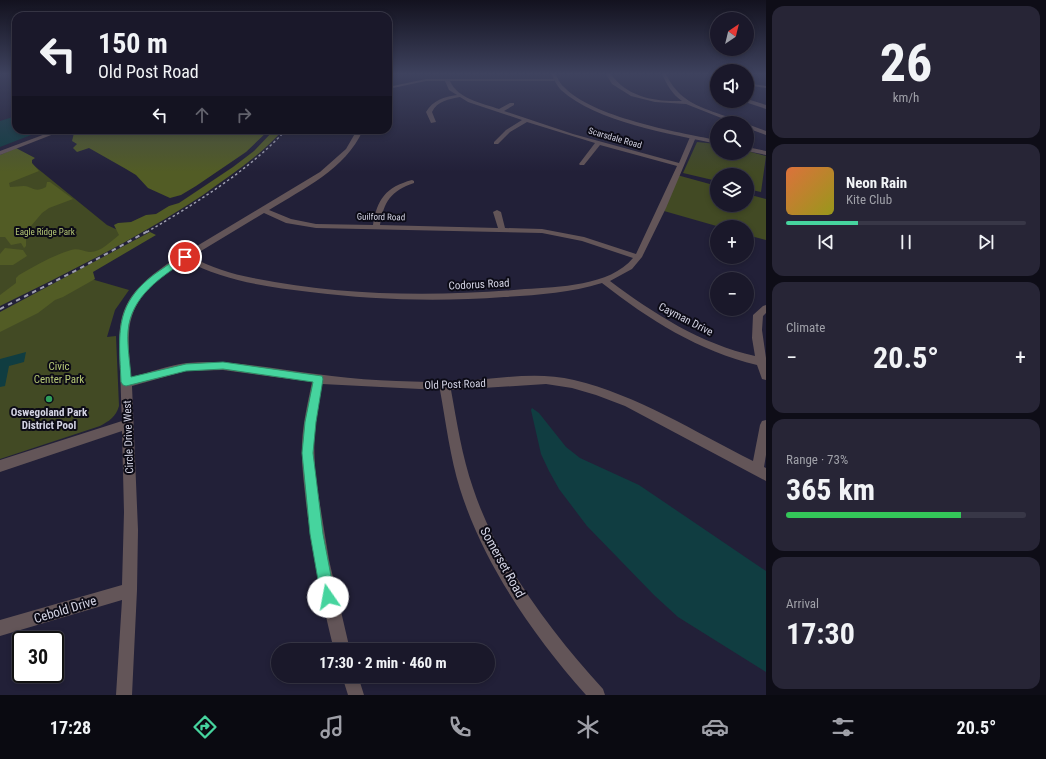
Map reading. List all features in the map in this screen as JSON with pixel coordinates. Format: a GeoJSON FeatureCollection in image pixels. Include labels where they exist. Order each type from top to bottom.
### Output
{"type":"FeatureCollection","features":[{"type":"Feature","properties":{"kind":"street"},"geometry":{"type":"LineString","coordinates":[[433,106],[429,112],[433,122]]}},
{"type":"Feature","properties":{"kind":"street","name":"Scarsdale Road"},"geometry":{"type":"LineString","coordinates":[[486,106],[598,143],[681,165]]}},
{"type":"Feature","properties":{"kind":"street"},"geometry":{"type":"LineString","coordinates":[[500,111],[508,106]]}},
{"type":"Feature","properties":{"kind":"street"},"geometry":{"type":"LineString","coordinates":[[590,106],[638,124],[710,141]]}},
{"type":"Feature","properties":{"kind":"street"},"geometry":{"type":"LineString","coordinates":[[698,106],[721,116]]}},
{"type":"Feature","properties":{"kind":"street"},"geometry":{"type":"LineString","coordinates":[[496,143],[508,132],[526,120]]}},
{"type":"Feature","properties":{"kind":"street"},"geometry":{"type":"LineString","coordinates":[[754,129],[766,133]]}},
{"type":"Feature","properties":{"kind":"street"},"geometry":{"type":"LineString","coordinates":[[0,153],[50,134]]}},
{"type":"Feature","properties":{"kind":"street","name":"Circle Drive West"},"geometry":{"type":"LineString","coordinates":[[124,695],[130,590],[131,530],[123,333],[125,319],[132,305],[154,278],[185,257],[326,171],[347,152],[358,134]]}},
{"type":"Feature","properties":{"kind":"street","name":"Codorus Road"},"geometry":{"type":"LineString","coordinates":[[185,257],[214,272],[238,278],[312,290],[382,297],[431,298],[484,296],[543,290],[604,280],[624,270],[638,257],[693,137]]}},
{"type":"Feature","properties":{"kind":"street"},"geometry":{"type":"LineString","coordinates":[[582,164],[598,143]]}},
{"type":"Feature","properties":{"kind":"street"},"geometry":{"type":"LineString","coordinates":[[754,150],[766,153]]}},
{"type":"Feature","properties":{"kind":"street"},"geometry":{"type":"LineString","coordinates":[[376,227],[379,208],[382,202],[395,189],[412,182]]}},
{"type":"Feature","properties":{"kind":"street","name":"Guilford Road"},"geometry":{"type":"LineString","coordinates":[[263,210],[301,224],[321,226],[542,231],[568,235],[638,257]]}},
{"type":"Feature","properties":{"kind":"street"},"geometry":{"type":"LineString","coordinates":[[497,212],[502,230]]}},
{"type":"Feature","properties":{"kind":"street","name":"Cayman Drive"},"geometry":{"type":"LineString","coordinates":[[604,280],[648,313],[690,336],[712,346],[764,362]]}},
{"type":"Feature","properties":{"kind":"street"},"geometry":{"type":"LineString","coordinates":[[766,308],[758,315],[756,328],[766,376]]}},
{"type":"Feature","properties":{"kind":"street","name":"Old Post Road"},"geometry":{"type":"LineString","coordinates":[[126,382],[186,367],[223,366],[318,379],[386,384],[445,386],[546,380],[598,390],[660,418],[762,473]]}},
{"type":"Feature","properties":{"kind":"street"},"geometry":{"type":"LineString","coordinates":[[318,379],[310,422],[308,453],[309,476],[316,534],[325,585],[340,643]]}},
{"type":"Feature","properties":{"kind":"street","name":"Somerset Road"},"geometry":{"type":"LineString","coordinates":[[445,386],[457,449],[467,490],[491,546],[528,606],[573,669],[597,695]]}},
{"type":"Feature","properties":{"kind":"street"},"geometry":{"type":"LineString","coordinates":[[0,466],[127,424]]}},
{"type":"Feature","properties":{"kind":"street"},"geometry":{"type":"LineString","coordinates":[[762,473],[766,425]]}},
{"type":"Feature","properties":{"kind":"street","name":"Cebold Drive"},"geometry":{"type":"LineString","coordinates":[[0,628],[130,590]]}},
{"type":"Feature","properties":{"kind":"street"},"geometry":{"type":"LineString","coordinates":[[352,683],[356,695]]}},
{"type":"Feature","properties":{"kind":"green space"},"geometry":{"type":"Polygon","coordinates":[[[74,134],[265,134],[246,152],[196,186],[181,195],[170,198],[148,188],[136,175],[89,148],[77,152],[73,148],[77,144],[72,141],[74,134]]]}},
{"type":"Feature","properties":{"kind":"green space"},"geometry":{"type":"Polygon","coordinates":[[[270,134],[279,134],[255,157],[235,172],[203,195],[154,226],[0,306],[0,295],[16,283],[16,278],[19,275],[44,261],[73,249],[93,252],[101,249],[119,235],[114,225],[118,223],[131,222],[146,215],[156,214],[169,206],[179,203],[254,151],[270,134]]]}},
{"type":"Feature","properties":{"kind":"green space"},"geometry":{"type":"Polygon","coordinates":[[[697,142],[710,143],[710,160],[754,160],[754,153],[766,156],[761,192],[754,190],[754,168],[710,168],[710,179],[683,173],[697,142]]]}},
{"type":"Feature","properties":{"kind":"green space"},"geometry":{"type":"Polygon","coordinates":[[[16,148],[35,158],[32,160],[32,163],[39,171],[9,183],[10,187],[24,186],[39,190],[46,187],[47,182],[50,182],[73,199],[49,208],[42,213],[26,232],[26,246],[24,248],[21,243],[11,245],[5,237],[0,237],[0,155],[16,148]]]}},
{"type":"Feature","properties":{"kind":"green space","name":"Eagle Ridge Park"},"geometry":{"type":"Polygon","coordinates":[[[0,155],[32,164],[107,225],[133,237],[0,304],[0,155]]]}},
{"type":"Feature","properties":{"kind":"green space"},"geometry":{"type":"Polygon","coordinates":[[[677,175],[710,184],[710,212],[754,212],[754,196],[766,199],[766,240],[754,237],[754,220],[710,220],[710,224],[664,211],[677,175]]]}},
{"type":"Feature","properties":{"kind":"green space"},"geometry":{"type":"Polygon","coordinates":[[[150,232],[156,235],[93,272],[95,279],[55,300],[38,313],[0,332],[0,312],[150,232]]]}},
{"type":"Feature","properties":{"kind":"green space"},"geometry":{"type":"Polygon","coordinates":[[[5,248],[23,250],[27,256],[13,265],[0,265],[0,254],[5,248]]]}},
{"type":"Feature","properties":{"kind":"green space","name":"Civic Center Park"},"geometry":{"type":"Polygon","coordinates":[[[74,274],[129,290],[115,310],[107,337],[116,336],[118,410],[112,418],[100,426],[0,459],[0,314],[74,274]]]}},
{"type":"Feature","properties":{"kind":"shaded area"},"geometry":{"type":"Polygon","coordinates":[[[12,117],[12,134],[34,134],[0,147],[0,121],[12,117]]]}},
{"type":"Feature","properties":{"kind":"shaded area"},"geometry":{"type":"Polygon","coordinates":[[[26,352],[24,362],[9,366],[5,386],[0,387],[0,359],[26,352]]]}},
{"type":"Feature","properties":{"kind":"shaded area"},"geometry":{"type":"Polygon","coordinates":[[[532,408],[539,413],[566,447],[580,458],[639,485],[766,571],[766,672],[678,617],[654,595],[587,526],[559,489],[541,454],[531,410],[532,408]]]}},
{"type":"Feature","properties":{"kind":"railway"},"geometry":{"type":"LineString","coordinates":[[147,232],[184,210],[238,173],[255,160],[282,134]]}},
{"type":"Feature","properties":{"kind":"railway"},"geometry":{"type":"LineString","coordinates":[[0,309],[77,270],[148,231]]}},
{"type":"Feature","properties":{"kind":"place","name":"Oswegoland Park District Pool"},"geometry":{"type":"Point","coordinates":[49,399]}},
{"type":"Feature","properties":{"kind":"route"},"geometry":{"type":"LineString","coordinates":[[185,257],[154,278],[132,305],[125,319],[123,342],[126,382],[186,367],[223,366],[255,369],[318,379],[310,422],[308,453],[309,476],[316,534],[328,597]]}}]}
